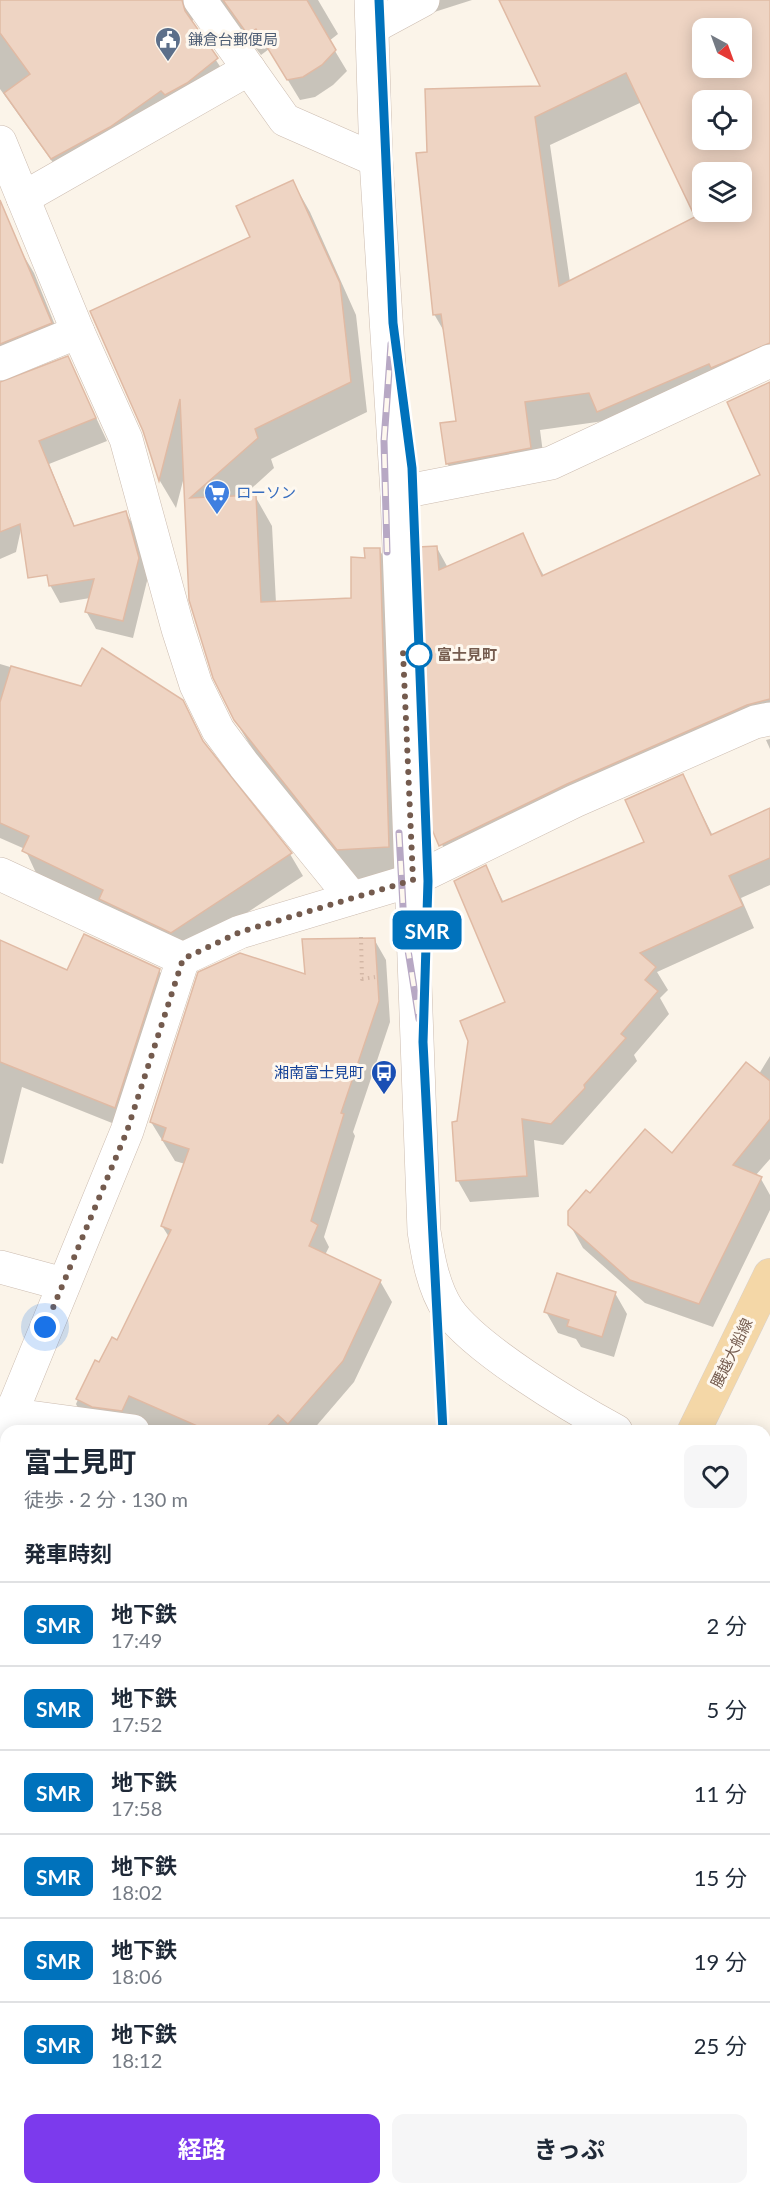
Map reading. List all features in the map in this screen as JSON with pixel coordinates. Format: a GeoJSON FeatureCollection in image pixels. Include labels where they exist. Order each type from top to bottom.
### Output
{"type":"FeatureCollection","features":[{"type":"Feature","properties":{"kind":"main road","name":"腰越大船線"},"geometry":{"type":"LineString","coordinates":[[697,1425],[770,1275]]}},
{"type":"Feature","properties":{"kind":"street"},"geometry":{"type":"LineString","coordinates":[[200,0],[285,120],[376,160]]}},
{"type":"Feature","properties":{"kind":"street"},"geometry":{"type":"LineString","coordinates":[[423,0],[372,13],[376,160],[397,492],[413,880],[424,1231],[429,1266],[448,1309],[472,1335],[597,1425]]}},
{"type":"Feature","properties":{"kind":"street"},"geometry":{"type":"LineString","coordinates":[[23,198],[249,69]]}},
{"type":"Feature","properties":{"kind":"street"},"geometry":{"type":"LineString","coordinates":[[0,142],[78,332],[126,439],[178,629],[196,685],[218,730],[352,898]]}},
{"type":"Feature","properties":{"kind":"street"},"geometry":{"type":"LineString","coordinates":[[0,364],[78,332]]}},
{"type":"Feature","properties":{"kind":"street"},"geometry":{"type":"LineString","coordinates":[[397,492],[551,463],[770,361]]}},
{"type":"Feature","properties":{"kind":"street"},"geometry":{"type":"LineString","coordinates":[[36,1425],[3,1423],[127,1131],[183,959],[240,932],[413,880],[576,801],[755,722],[770,719]]}},
{"type":"Feature","properties":{"kind":"street"},"geometry":{"type":"LineString","coordinates":[[0,874],[183,959]]}},
{"type":"Feature","properties":{"kind":"street"},"geometry":{"type":"LineString","coordinates":[[0,1267],[63,1284]]}},
{"type":"Feature","properties":{"kind":"building"},"geometry":{"type":"Polygon","coordinates":[[[0,0],[182,0],[185,11],[218,58],[187,83],[165,95],[161,91],[110,127],[51,159],[4,93],[30,74],[0,33],[0,0]]]}},
{"type":"Feature","properties":{"kind":"building"},"geometry":{"type":"Polygon","coordinates":[[[223,0],[307,0],[336,50],[322,65],[303,77],[287,80],[256,29],[248,35],[223,0]]]}},
{"type":"Feature","properties":{"kind":"building"},"geometry":{"type":"Polygon","coordinates":[[[499,0],[770,0],[770,343],[711,368],[709,364],[597,412],[589,393],[525,402],[531,448],[446,464],[440,423],[456,421],[441,314],[433,315],[416,153],[427,152],[425,89],[540,86],[499,0]],[[626,73],[535,117],[559,286],[692,219],[692,222],[752,222],[752,162],[692,162],[692,211],[626,73]]]}},
{"type":"Feature","properties":{"kind":"building"},"geometry":{"type":"Polygon","coordinates":[[[293,180],[340,283],[351,382],[255,429],[258,438],[190,498],[256,495],[261,602],[351,598],[351,557],[365,558],[364,548],[380,548],[389,847],[337,850],[234,720],[213,678],[189,600],[180,399],[159,481],[143,431],[90,311],[250,237],[236,206],[293,180]]]}},
{"type":"Feature","properties":{"kind":"building"},"geometry":{"type":"Polygon","coordinates":[[[0,200],[52,323],[0,344],[0,200]]]}},
{"type":"Feature","properties":{"kind":"building"},"geometry":{"type":"Polygon","coordinates":[[[68,356],[96,418],[39,441],[74,526],[126,511],[139,558],[123,621],[85,612],[94,579],[49,586],[47,575],[28,578],[20,524],[0,532],[0,382],[68,356]]]}},
{"type":"Feature","properties":{"kind":"building"},"geometry":{"type":"Polygon","coordinates":[[[770,382],[770,699],[747,705],[567,784],[439,846],[428,820],[418,547],[437,546],[439,570],[523,533],[542,576],[760,475],[727,402],[770,382]]]}},
{"type":"Feature","properties":{"kind":"building"},"geometry":{"type":"Polygon","coordinates":[[[102,648],[183,700],[203,741],[292,853],[171,933],[99,899],[103,890],[22,851],[29,836],[0,823],[0,702],[11,666],[81,686],[102,648]]]}},
{"type":"Feature","properties":{"kind":"building"},"geometry":{"type":"Polygon","coordinates":[[[683,774],[711,835],[770,808],[770,858],[729,876],[743,906],[640,953],[656,967],[645,980],[658,991],[621,1034],[626,1038],[584,1085],[585,1088],[551,1124],[522,1119],[527,1176],[456,1181],[452,1122],[457,1121],[468,1041],[460,1021],[505,1002],[454,881],[486,865],[502,902],[644,842],[625,800],[683,774]]]}},
{"type":"Feature","properties":{"kind":"building"},"geometry":{"type":"Polygon","coordinates":[[[84,934],[160,969],[115,1108],[0,1062],[0,940],[67,970],[84,934]]]}},
{"type":"Feature","properties":{"kind":"building"},"geometry":{"type":"Polygon","coordinates":[[[375,938],[379,1001],[341,1113],[344,1114],[311,1221],[318,1225],[309,1246],[381,1280],[343,1361],[288,1424],[278,1415],[269,1425],[195,1425],[129,1396],[122,1411],[92,1407],[76,1399],[95,1360],[99,1362],[112,1337],[117,1340],[171,1230],[161,1226],[189,1149],[162,1140],[166,1128],[150,1122],[198,972],[240,953],[305,974],[302,939],[375,938]]]}},
{"type":"Feature","properties":{"kind":"building"},"geometry":{"type":"Polygon","coordinates":[[[746,1062],[770,1081],[770,1119],[733,1165],[762,1177],[699,1304],[630,1280],[568,1225],[568,1211],[586,1190],[590,1193],[645,1129],[672,1153],[746,1062]]]}},
{"type":"Feature","properties":{"kind":"building"},"geometry":{"type":"Polygon","coordinates":[[[557,1273],[616,1292],[602,1337],[567,1326],[569,1320],[544,1312],[557,1273]]]}},
{"type":"Feature","properties":{"kind":"railway"},"geometry":{"type":"LineString","coordinates":[[379,0],[393,323],[412,468],[415,553]]}},
{"type":"Feature","properties":{"kind":"railway"},"geometry":{"type":"LineString","coordinates":[[387,552],[384,441],[391,344]]}},
{"type":"Feature","properties":{"kind":"railway"},"geometry":{"type":"LineString","coordinates":[[427,832],[428,881],[423,1042],[443,1425]]}},
{"type":"Feature","properties":{"kind":"railway"},"geometry":{"type":"LineString","coordinates":[[399,833],[404,925],[419,1019]]}},
{"type":"Feature","properties":{"kind":"metro line","name":"SMR"},"geometry":{"type":"LineString","coordinates":[[379,0],[393,323],[412,468],[428,881],[423,1042],[442,1425]]}},
{"type":"Feature","properties":{"kind":"place","name":"鎌倉台郵便局"},"geometry":{"type":"Point","coordinates":[168,63]}},
{"type":"Feature","properties":{"kind":"place","name":"ローソン"},"geometry":{"type":"Point","coordinates":[217,516]}},
{"type":"Feature","properties":{"kind":"place","name":"富士見町"},"geometry":{"type":"Point","coordinates":[419,655]}},
{"type":"Feature","properties":{"kind":"place","name":"湘南富士見町"},"geometry":{"type":"Point","coordinates":[384,1096]}},
{"type":"Feature","properties":{"kind":"route"},"geometry":{"type":"LineString","coordinates":[[45,1327],[127,1131],[183,959],[240,932],[413,880],[403,652],[419,655]]}}]}
